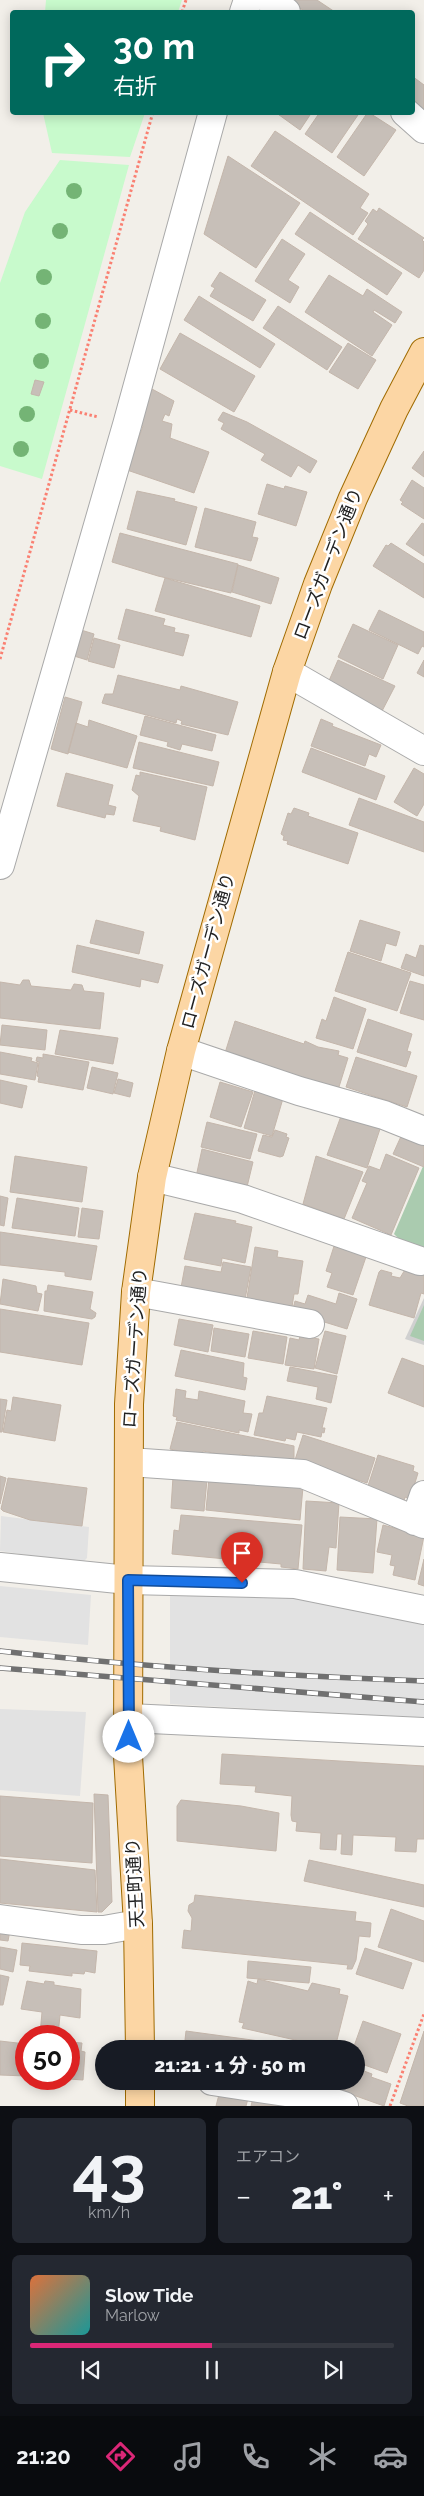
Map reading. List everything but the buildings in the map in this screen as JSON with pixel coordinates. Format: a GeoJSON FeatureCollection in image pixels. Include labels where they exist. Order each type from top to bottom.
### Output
{"type":"FeatureCollection","features":[{"type":"Feature","properties":{"kind":"main road","name":"ローズガーデン通り"},"geometry":{"type":"LineString","coordinates":[[128,1580],[129,1404],[136,1292],[152,1177],[181,1051],[287,672],[318,584],[353,498],[394,409],[424,352]]}},
{"type":"Feature","properties":{"kind":"main road","name":"天王町通り"},"geometry":{"type":"LineString","coordinates":[[128,1580],[128,1756],[138,1924],[140,2040]]}},
{"type":"Feature","properties":{"kind":"main road"},"geometry":{"type":"LineString","coordinates":[[140,2090],[140,2106]]}},
{"type":"Feature","properties":{"kind":"street"},"geometry":{"type":"LineString","coordinates":[[270,0],[283,10]]}},
{"type":"Feature","properties":{"kind":"street"},"geometry":{"type":"LineString","coordinates":[[0,864],[121,444],[212,115]]}},
{"type":"Feature","properties":{"kind":"street"},"geometry":{"type":"LineString","coordinates":[[408,115],[424,129]]}},
{"type":"Feature","properties":{"kind":"street"},"geometry":{"type":"LineString","coordinates":[[287,672],[424,751]]}},
{"type":"Feature","properties":{"kind":"street"},"geometry":{"type":"LineString","coordinates":[[181,1051],[299,1092],[422,1124]]}},
{"type":"Feature","properties":{"kind":"street"},"geometry":{"type":"LineString","coordinates":[[152,1177],[244,1199],[420,1261]]}},
{"type":"Feature","properties":{"kind":"street"},"geometry":{"type":"LineString","coordinates":[[136,1292],[310,1324]]}},
{"type":"Feature","properties":{"kind":"street"},"geometry":{"type":"LineString","coordinates":[[129,1462],[303,1474],[420,1523],[424,1495]]}},
{"type":"Feature","properties":{"kind":"street"},"geometry":{"type":"LineString","coordinates":[[0,1567],[128,1580],[295,1584],[424,1610]]}},
{"type":"Feature","properties":{"kind":"street"},"geometry":{"type":"LineString","coordinates":[[129,1718],[424,1732]]}},
{"type":"Feature","properties":{"kind":"street"},"geometry":{"type":"LineString","coordinates":[[0,1919],[81,1930],[104,1930],[138,1924]]}},
{"type":"Feature","properties":{"kind":"street"},"geometry":{"type":"LineString","coordinates":[[273,2090],[313,2096],[344,2106]]}},
{"type":"Feature","properties":{"kind":"path"},"geometry":{"type":"LineString","coordinates":[[0,659],[152,115]]}},
{"type":"Feature","properties":{"kind":"path"},"geometry":{"type":"LineString","coordinates":[[390,2106],[424,2014]]}},
{"type":"Feature","properties":{"kind":"shaded area"},"geometry":{"type":"Polygon","coordinates":[[[424,1298],[424,1345],[405,1339],[424,1298]]]}},
{"type":"Feature","properties":{"kind":"shaded area"},"geometry":{"type":"Polygon","coordinates":[[[1,1516],[89,1527],[87,1558],[82,1563],[0,1551],[1,1516]]]}},
{"type":"Feature","properties":{"kind":"shaded area"},"geometry":{"type":"Polygon","coordinates":[[[0,1586],[91,1595],[88,1645],[0,1637],[0,1586]]]}},
{"type":"Feature","properties":{"kind":"shaded area"},"geometry":{"type":"Polygon","coordinates":[[[170,1590],[337,1599],[424,1617],[424,1718],[170,1704],[170,1590]]]}},
{"type":"Feature","properties":{"kind":"shaded area"},"geometry":{"type":"Polygon","coordinates":[[[0,1709],[86,1712],[80,1796],[0,1790],[0,1709]]]}},
{"type":"Feature","properties":{"kind":"green space"},"geometry":{"type":"Polygon","coordinates":[[[46,0],[182,0],[179,10],[45,10],[46,0]]]}},
{"type":"Feature","properties":{"kind":"green space"},"geometry":{"type":"Polygon","coordinates":[[[44,115],[144,115],[130,157],[52,153],[44,115]]]}},
{"type":"Feature","properties":{"kind":"green space"},"geometry":{"type":"Polygon","coordinates":[[[60,160],[129,165],[42,479],[0,466],[0,283],[25,212],[60,160]]]}},
{"type":"Feature","properties":{"kind":"green space"},"geometry":{"type":"Polygon","coordinates":[[[424,1164],[424,1248],[398,1238],[394,1234],[424,1164]]]}},
{"type":"Feature","properties":{"kind":"green space"},"geometry":{"type":"Polygon","coordinates":[[[424,1305],[424,1341],[410,1336],[424,1305]]]}},
{"type":"Feature","properties":{"kind":"railway"},"geometry":{"type":"LineString","coordinates":[[0,1651],[212,1670],[424,1681]]}},
{"type":"Feature","properties":{"kind":"railway"},"geometry":{"type":"LineString","coordinates":[[0,1668],[424,1702]]}},
{"type":"Feature","properties":{"kind":"route"},"geometry":{"type":"LineString","coordinates":[[129,1737],[128,1580],[242,1583]]}}]}
